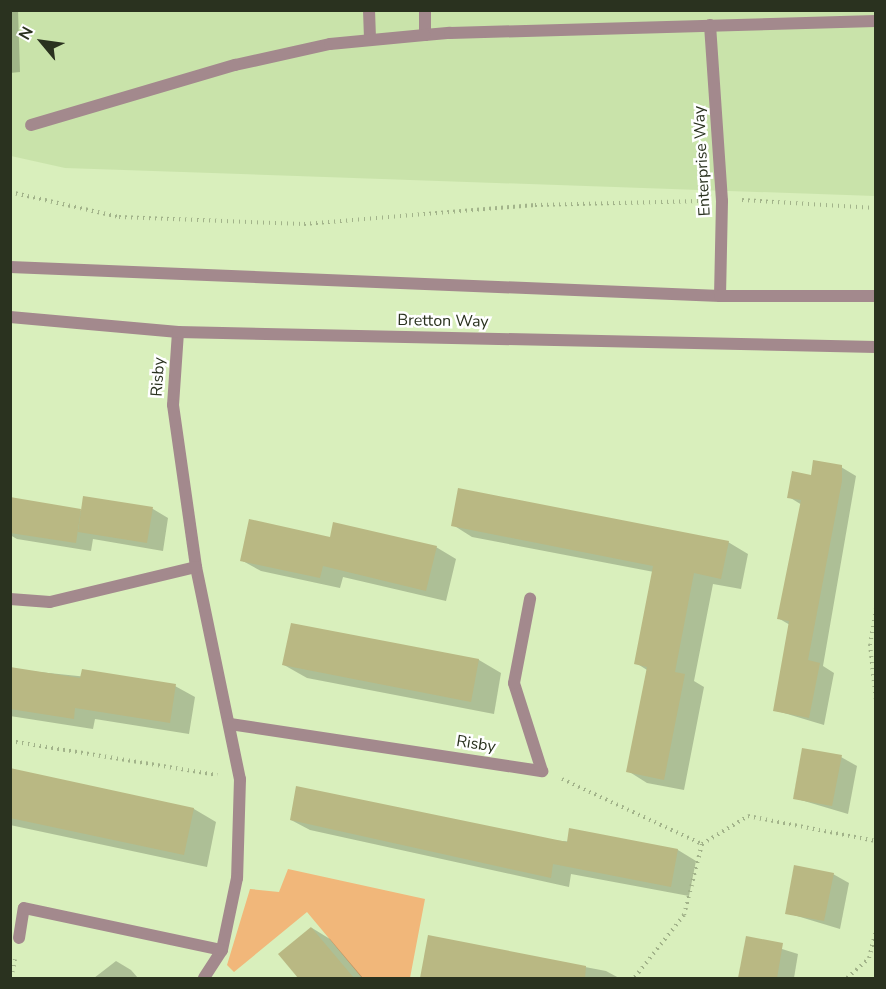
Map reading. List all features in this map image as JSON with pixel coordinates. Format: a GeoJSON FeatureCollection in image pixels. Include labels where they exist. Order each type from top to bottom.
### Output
{"type":"FeatureCollection","features":[{"type":"Feature","properties":{"kind":"street"},"geometry":{"type":"LineString","coordinates":[[369,10],[370,40]]}},
{"type":"Feature","properties":{"kind":"street"},"geometry":{"type":"LineString","coordinates":[[425,10],[425,35]]}},
{"type":"Feature","properties":{"kind":"street"},"geometry":{"type":"LineString","coordinates":[[31,125],[235,65],[370,40],[450,33],[876,21]]}},
{"type":"Feature","properties":{"kind":"street","name":"Enterprise Way"},"geometry":{"type":"LineString","coordinates":[[710,25],[722,201],[720,296]]}},
{"type":"Feature","properties":{"kind":"street"},"geometry":{"type":"LineString","coordinates":[[10,267],[720,296],[876,296]]}},
{"type":"Feature","properties":{"kind":"street","name":"Bretton Way"},"geometry":{"type":"LineString","coordinates":[[10,317],[178,332],[876,347]]}},
{"type":"Feature","properties":{"kind":"street","name":"Risby"},"geometry":{"type":"LineString","coordinates":[[178,332],[173,405],[196,567],[240,779],[237,878],[222,950],[204,978]]}},
{"type":"Feature","properties":{"kind":"street"},"geometry":{"type":"LineString","coordinates":[[10,598],[50,602],[196,567]]}},
{"type":"Feature","properties":{"kind":"street"},"geometry":{"type":"LineString","coordinates":[[530,599],[514,683],[542,771]]}},
{"type":"Feature","properties":{"kind":"street","name":"Risby"},"geometry":{"type":"LineString","coordinates":[[230,724],[542,771]]}},
{"type":"Feature","properties":{"kind":"street"},"geometry":{"type":"LineString","coordinates":[[19,938],[24,908],[222,950]]}},
{"type":"Feature","properties":{"kind":"path"},"geometry":{"type":"LineString","coordinates":[[10,192],[118,217],[304,224],[535,205],[650,202]]}},
{"type":"Feature","properties":{"kind":"path"},"geometry":{"type":"LineString","coordinates":[[773,199],[876,208]]}},
{"type":"Feature","properties":{"kind":"path"},"geometry":{"type":"LineString","coordinates":[[876,608],[870,644],[876,701]]}},
{"type":"Feature","properties":{"kind":"path"},"geometry":{"type":"LineString","coordinates":[[10,741],[240,779]]}},
{"type":"Feature","properties":{"kind":"path"},"geometry":{"type":"LineString","coordinates":[[542,771],[702,844]]}},
{"type":"Feature","properties":{"kind":"path"},"geometry":{"type":"LineString","coordinates":[[634,978],[684,915],[702,844],[748,816],[876,841]]}},
{"type":"Feature","properties":{"kind":"path"},"geometry":{"type":"LineString","coordinates":[[847,978],[869,958],[876,930]]}},
{"type":"Feature","properties":{"kind":"shaded area"},"geometry":{"type":"Polygon","coordinates":[[[11,11],[875,11],[875,196],[65,168],[11,156],[11,11]]]}},
{"type":"Feature","properties":{"kind":"shaded area"},"geometry":{"type":"Polygon","coordinates":[[[288,869],[425,899],[410,978],[362,978],[307,912],[234,972],[227,965],[250,889],[279,892],[288,869]]]}},
{"type":"Feature","properties":{"kind":"building"},"geometry":{"type":"Polygon","coordinates":[[[813,460],[842,465],[842,481],[808,660],[820,663],[809,718],[773,711],[789,621],[777,619],[801,500],[787,498],[792,471],[811,475],[813,460]]]}},
{"type":"Feature","properties":{"kind":"building"},"geometry":{"type":"Polygon","coordinates":[[[458,488],[729,541],[721,579],[694,573],[675,672],[685,674],[664,780],[626,772],[647,667],[634,664],[653,566],[451,526],[458,488]]]}},
{"type":"Feature","properties":{"kind":"building"},"geometry":{"type":"Polygon","coordinates":[[[83,496],[153,507],[147,543],[78,532],[83,496]]]}},
{"type":"Feature","properties":{"kind":"building"},"geometry":{"type":"Polygon","coordinates":[[[10,497],[81,509],[76,543],[10,533],[10,497]]]}},
{"type":"Feature","properties":{"kind":"building"},"geometry":{"type":"Polygon","coordinates":[[[249,519],[330,537],[333,522],[437,546],[426,591],[323,566],[320,578],[240,561],[249,519]]]}},
{"type":"Feature","properties":{"kind":"building"},"geometry":{"type":"Polygon","coordinates":[[[291,623],[479,659],[471,702],[282,665],[291,623]]]}},
{"type":"Feature","properties":{"kind":"building"},"geometry":{"type":"Polygon","coordinates":[[[10,667],[80,678],[82,669],[176,684],[170,723],[75,708],[74,719],[10,709],[10,667]]]}},
{"type":"Feature","properties":{"kind":"building"},"geometry":{"type":"Polygon","coordinates":[[[802,748],[842,755],[832,806],[793,799],[802,748]]]}},
{"type":"Feature","properties":{"kind":"building"},"geometry":{"type":"Polygon","coordinates":[[[10,768],[194,808],[184,855],[10,818],[10,768]]]}},
{"type":"Feature","properties":{"kind":"building"},"geometry":{"type":"Polygon","coordinates":[[[296,786],[567,842],[569,828],[678,849],[671,887],[553,864],[551,878],[290,820],[296,786]]]}},
{"type":"Feature","properties":{"kind":"building"},"geometry":{"type":"Polygon","coordinates":[[[794,865],[834,873],[824,921],[785,914],[794,865]]]}},
{"type":"Feature","properties":{"kind":"building"},"geometry":{"type":"Polygon","coordinates":[[[311,927],[354,978],[298,978],[278,954],[311,927]]]}},
{"type":"Feature","properties":{"kind":"building"},"geometry":{"type":"Polygon","coordinates":[[[428,935],[586,966],[585,978],[420,978],[428,935]]]}},
{"type":"Feature","properties":{"kind":"building"},"geometry":{"type":"Polygon","coordinates":[[[746,936],[783,943],[777,978],[738,978],[746,936]]]}}]}
